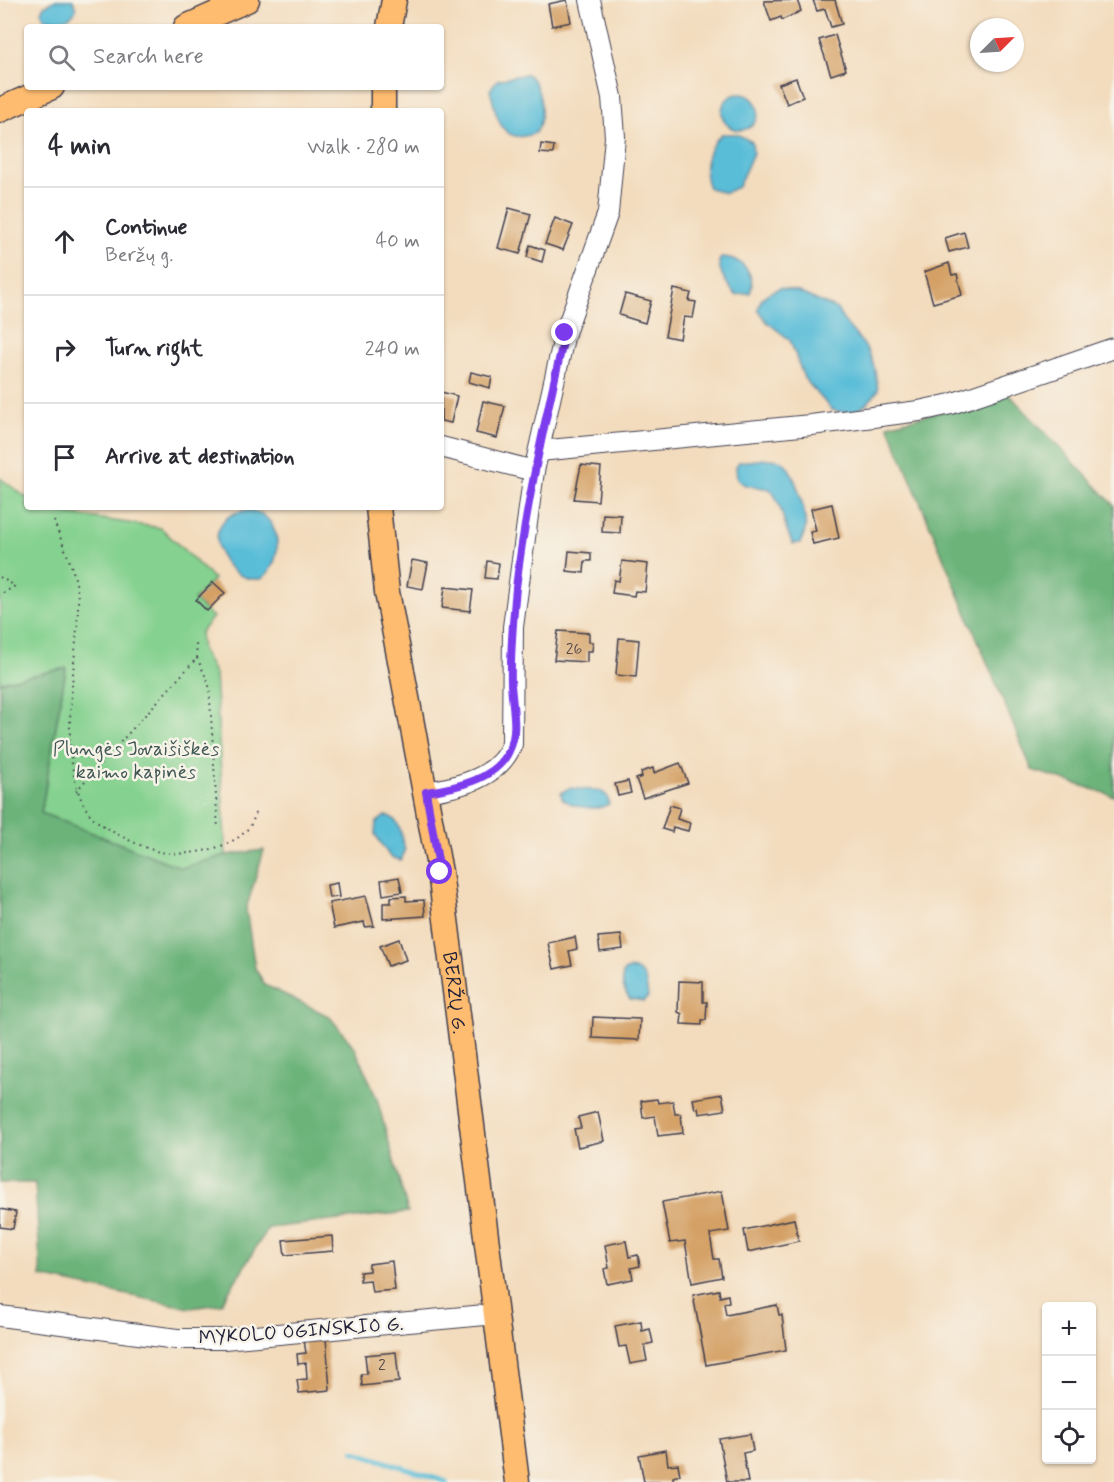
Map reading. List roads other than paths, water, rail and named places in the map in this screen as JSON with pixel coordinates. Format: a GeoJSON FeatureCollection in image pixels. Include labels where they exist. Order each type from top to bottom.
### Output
{"type":"FeatureCollection","features":[{"type":"Feature","properties":{"kind":"main road"},"geometry":{"type":"LineString","coordinates":[[378,0],[381,24]]}},
{"type":"Feature","properties":{"kind":"main road"},"geometry":{"type":"LineString","coordinates":[[390,24],[394,0]]}},
{"type":"Feature","properties":{"kind":"main road"},"geometry":{"type":"LineString","coordinates":[[193,24],[244,1]]}},
{"type":"Feature","properties":{"kind":"main road"},"geometry":{"type":"LineString","coordinates":[[0,110],[45,90]]}},
{"type":"Feature","properties":{"kind":"main road"},"geometry":{"type":"LineString","coordinates":[[383,90],[383,108]]}},
{"type":"Feature","properties":{"kind":"main road","name":"BERŽŲ G."},"geometry":{"type":"LineString","coordinates":[[378,510],[387,592],[426,792],[454,973],[517,1482]]}},
{"type":"Feature","properties":{"kind":"street"},"geometry":{"type":"LineString","coordinates":[[426,792],[465,783],[484,775],[508,754],[512,744],[514,617],[534,471],[565,333],[608,213],[615,137],[612,97],[590,0]]}},
{"type":"Feature","properties":{"kind":"street"},"geometry":{"type":"LineString","coordinates":[[539,451],[811,425],[919,411],[951,404],[1114,348]]}},
{"type":"Feature","properties":{"kind":"street"},"geometry":{"type":"LineString","coordinates":[[444,448],[534,471]]}},
{"type":"Feature","properties":{"kind":"street","name":"MYKOLO OGINSKIO G."},"geometry":{"type":"LineString","coordinates":[[0,1316],[177,1339],[224,1340],[496,1314]]}},
{"type":"Feature","properties":{"kind":"water"},"geometry":{"type":"Polygon","coordinates":[[[56,0],[73,0],[76,10],[62,20],[44,18],[41,11],[44,6],[56,0]]]}},
{"type":"Feature","properties":{"kind":"water"},"geometry":{"type":"Polygon","coordinates":[[[526,74],[536,85],[539,93],[540,119],[535,133],[514,136],[502,127],[490,90],[497,80],[526,74]]]}},
{"type":"Feature","properties":{"kind":"water"},"geometry":{"type":"Polygon","coordinates":[[[740,94],[753,99],[758,112],[753,125],[740,130],[727,125],[722,112],[727,99],[740,94]]]}},
{"type":"Feature","properties":{"kind":"water"},"geometry":{"type":"Polygon","coordinates":[[[722,134],[737,134],[752,142],[753,153],[738,187],[725,193],[709,188],[706,174],[709,152],[722,134]]]}},
{"type":"Feature","properties":{"kind":"water"},"geometry":{"type":"Polygon","coordinates":[[[722,257],[735,260],[746,268],[752,286],[750,293],[736,295],[721,271],[719,261],[722,257]]]}},
{"type":"Feature","properties":{"kind":"water"},"geometry":{"type":"Polygon","coordinates":[[[780,288],[798,292],[837,309],[864,346],[873,364],[878,390],[864,406],[846,412],[832,410],[804,378],[790,340],[767,322],[758,310],[760,301],[765,296],[780,288]]]}},
{"type":"Feature","properties":{"kind":"water"},"geometry":{"type":"Polygon","coordinates":[[[779,460],[786,465],[795,482],[805,524],[805,532],[800,543],[793,544],[778,502],[770,489],[745,485],[737,479],[736,467],[739,462],[779,460]]]}},
{"type":"Feature","properties":{"kind":"water"},"geometry":{"type":"Polygon","coordinates":[[[249,510],[262,514],[269,521],[276,538],[276,557],[268,573],[261,579],[246,577],[233,571],[218,548],[217,535],[222,523],[232,515],[249,510]]]}},
{"type":"Feature","properties":{"kind":"water"},"geometry":{"type":"Polygon","coordinates":[[[569,788],[601,791],[607,796],[609,804],[591,808],[572,804],[562,798],[561,793],[569,788]]]}},
{"type":"Feature","properties":{"kind":"water"},"geometry":{"type":"Polygon","coordinates":[[[385,816],[394,820],[400,829],[405,851],[401,860],[390,857],[375,834],[376,823],[385,816]]]}},
{"type":"Feature","properties":{"kind":"water"},"geometry":{"type":"Polygon","coordinates":[[[630,969],[640,972],[645,978],[648,997],[644,1001],[630,999],[624,989],[624,971],[630,969]]]}},
{"type":"Feature","properties":{"kind":"waterway"},"geometry":{"type":"LineString","coordinates":[[353,1451],[447,1482]]}},
{"type":"Feature","properties":{"kind":"park label","name":"Plungės Jovaišiškės kaimo kapinės"},"geometry":{"type":"Point","coordinates":[136,760]}}]}
